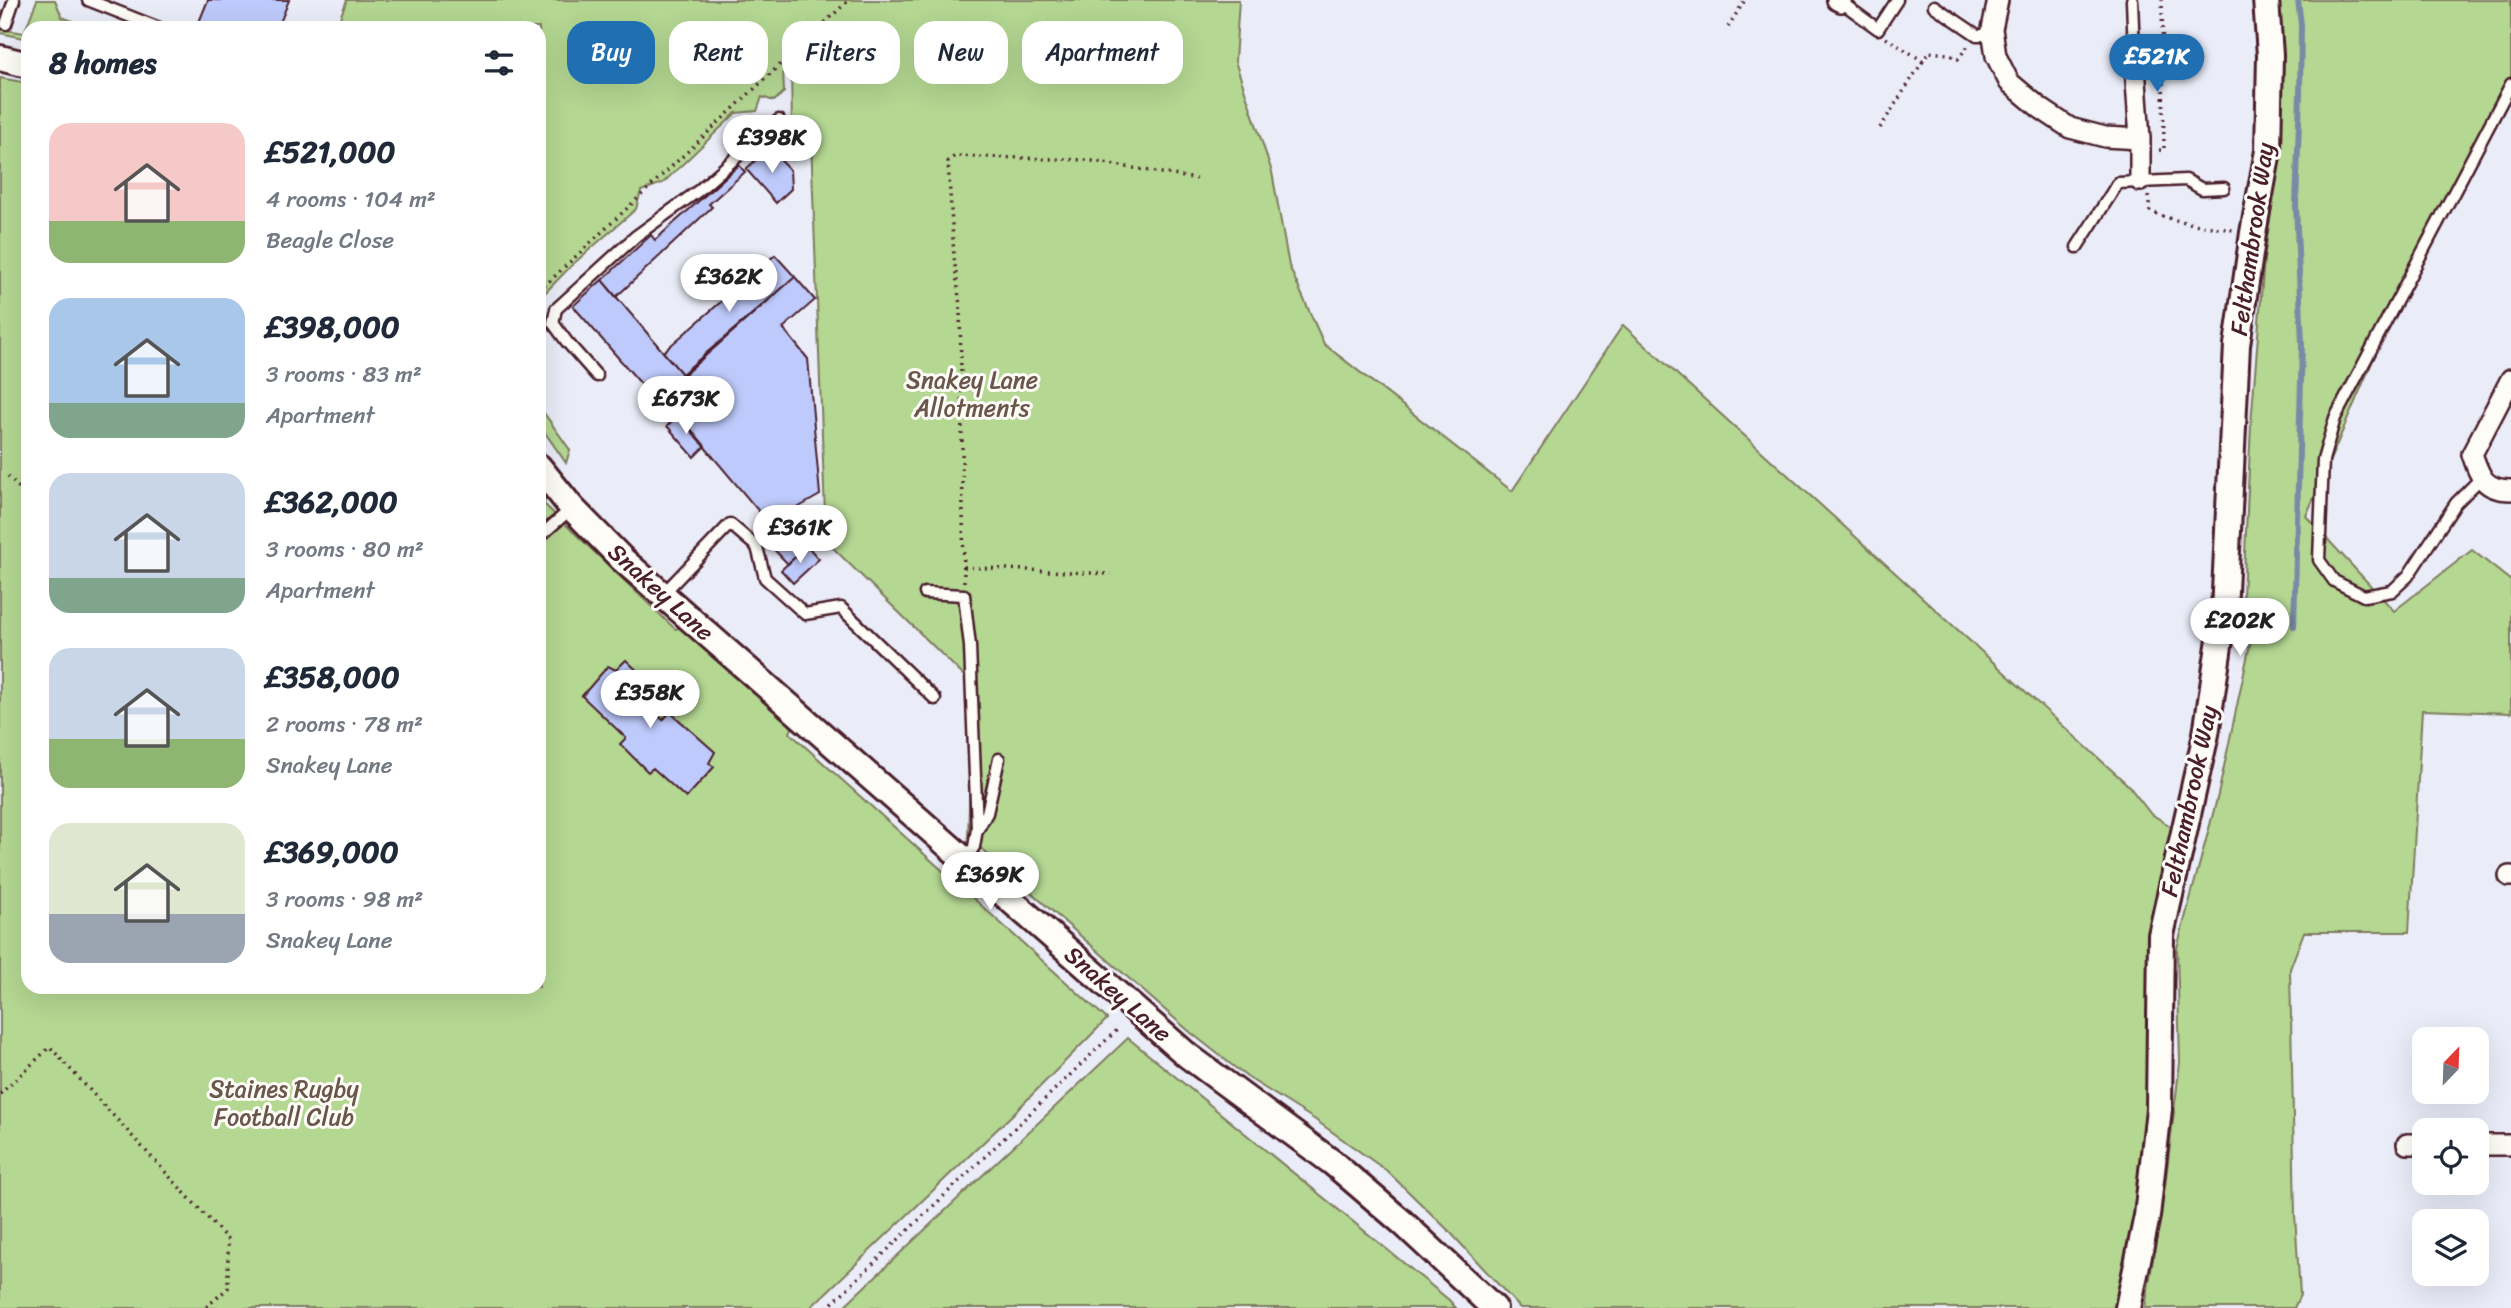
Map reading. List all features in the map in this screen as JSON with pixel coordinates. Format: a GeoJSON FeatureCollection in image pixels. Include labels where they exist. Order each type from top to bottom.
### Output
{"type":"FeatureCollection","features":[{"type":"Feature","properties":{"kind":"street"},"geometry":{"type":"LineString","coordinates":[[1998,0],[1985,35],[2009,82],[2070,128],[2140,145]]}},
{"type":"Feature","properties":{"kind":"street","name":"Felthambrook Way"},"geometry":{"type":"LineString","coordinates":[[2127,1308],[2147,1216],[2159,1109],[2161,935],[2206,734],[2224,612],[2236,345],[2268,151],[2270,55],[2266,0]]}},
{"type":"Feature","properties":{"kind":"street"},"geometry":{"type":"LineString","coordinates":[[2134,52],[2144,181]]}},
{"type":"Feature","properties":{"kind":"street"},"geometry":{"type":"LineString","coordinates":[[0,58],[21,63]]}},
{"type":"Feature","properties":{"kind":"street"},"geometry":{"type":"LineString","coordinates":[[2511,379],[2472,454],[2481,478],[2498,490],[2511,490]]}},
{"type":"Feature","properties":{"kind":"street","name":"Snakey Lane"},"geometry":{"type":"LineString","coordinates":[[546,476],[572,508],[623,560],[965,861],[1198,1063],[1333,1163],[1403,1223],[1494,1308]]}},
{"type":"Feature","properties":{"kind":"street"},"geometry":{"type":"LineString","coordinates":[[2489,1145],[2511,1145]]}},
{"type":"Feature","properties":{"kind":"lane"},"geometry":{"type":"LineString","coordinates":[[6,24],[14,0]]}},
{"type":"Feature","properties":{"kind":"lane"},"geometry":{"type":"LineString","coordinates":[[88,0],[141,21]]}},
{"type":"Feature","properties":{"kind":"lane"},"geometry":{"type":"LineString","coordinates":[[1839,1],[1878,29],[1898,0]]}},
{"type":"Feature","properties":{"kind":"lane"},"geometry":{"type":"LineString","coordinates":[[2132,0],[2134,52]]}},
{"type":"Feature","properties":{"kind":"lane"},"geometry":{"type":"LineString","coordinates":[[1934,6],[1985,35]]}},
{"type":"Feature","properties":{"kind":"lane"},"geometry":{"type":"LineString","coordinates":[[2481,478],[2456,503],[2408,576],[2392,591],[2364,596],[2334,580],[2319,560],[2323,460],[2336,418],[2511,84]]}},
{"type":"Feature","properties":{"kind":"lane"},"geometry":{"type":"LineString","coordinates":[[597,376],[553,323],[556,309],[636,236],[698,191],[779,120]]}},
{"type":"Feature","properties":{"kind":"lane"},"geometry":{"type":"LineString","coordinates":[[2077,247],[2119,183],[2186,180],[2203,189],[2224,188]]}},
{"type":"Feature","properties":{"kind":"lane"},"geometry":{"type":"LineString","coordinates":[[546,531],[572,508]]}},
{"type":"Feature","properties":{"kind":"lane"},"geometry":{"type":"LineString","coordinates":[[662,594],[730,524],[757,547],[765,578],[805,614],[841,608],[935,699]]}},
{"type":"Feature","properties":{"kind":"lane"},"geometry":{"type":"LineString","coordinates":[[925,593],[964,595],[971,646],[977,829],[974,847],[965,861]]}},
{"type":"Feature","properties":{"kind":"lane"},"geometry":{"type":"LineString","coordinates":[[977,829],[987,813],[999,759]]}},
{"type":"Feature","properties":{"kind":"path"},"geometry":{"type":"LineString","coordinates":[[546,284],[849,0]]}},
{"type":"Feature","properties":{"kind":"path"},"geometry":{"type":"LineString","coordinates":[[1728,27],[1745,0]]}},
{"type":"Feature","properties":{"kind":"path"},"geometry":{"type":"LineString","coordinates":[[2140,145],[2164,150],[2162,0]]}},
{"type":"Feature","properties":{"kind":"path"},"geometry":{"type":"LineString","coordinates":[[1878,29],[1881,34],[1923,61]]}},
{"type":"Feature","properties":{"kind":"path"},"geometry":{"type":"LineString","coordinates":[[1880,128],[1929,52],[1948,54],[1958,59],[1985,35]]}},
{"type":"Feature","properties":{"kind":"path"},"geometry":{"type":"LineString","coordinates":[[964,595],[960,306],[948,161],[954,156],[1087,160],[1196,179]]}},
{"type":"Feature","properties":{"kind":"path"},"geometry":{"type":"LineString","coordinates":[[2144,181],[2150,211],[2182,222],[2253,233]]}},
{"type":"Feature","properties":{"kind":"path"},"geometry":{"type":"LineString","coordinates":[[8,476],[21,490]]}},
{"type":"Feature","properties":{"kind":"path"},"geometry":{"type":"LineString","coordinates":[[964,567],[1111,574]]}},
{"type":"Feature","properties":{"kind":"path"},"geometry":{"type":"LineString","coordinates":[[827,1308],[1137,1011]]}},
{"type":"Feature","properties":{"kind":"path"},"geometry":{"type":"LineString","coordinates":[[0,1094],[50,1047],[228,1240],[228,1288],[205,1308]]}},
{"type":"Feature","properties":{"kind":"green space"},"geometry":{"type":"Polygon","coordinates":[[[37,0],[55,0],[62,17],[72,21],[29,21],[37,0]]]}},
{"type":"Feature","properties":{"kind":"green space","name":"Snakey Lane Allotments"},"geometry":{"type":"Polygon","coordinates":[[[347,0],[1239,0],[1235,61],[1272,172],[1289,266],[1324,344],[1512,491],[1623,325],[2128,785],[2150,813],[2184,835],[2161,935],[2159,1109],[2122,1308],[1520,1308],[1449,1231],[1387,1171],[1314,1119],[1247,1077],[1190,1032],[968,837],[970,774],[966,678],[826,541],[811,140],[804,140],[792,128],[791,84],[900,84],[900,21],[782,21],[784,92],[774,101],[762,97],[757,111],[736,113],[663,183],[641,191],[636,209],[572,265],[546,292],[546,21],[339,21],[347,0]]]}},
{"type":"Feature","properties":{"kind":"green space"},"geometry":{"type":"Polygon","coordinates":[[[2275,0],[2511,0],[2511,83],[2382,339],[2306,516],[2394,611],[2472,550],[2511,581],[2511,713],[2422,710],[2409,932],[2304,932],[2290,969],[2295,1214],[2300,1295],[2294,1308],[2145,1308],[2165,1186],[2180,1062],[2177,948],[2218,795],[2250,644],[2243,597],[2251,424],[2264,259],[2280,151],[2283,71],[2275,0]]]}},
{"type":"Feature","properties":{"kind":"green space"},"geometry":{"type":"Polygon","coordinates":[[[0,29],[21,32],[21,38],[0,33],[0,29]]]}},
{"type":"Feature","properties":{"kind":"green space","name":"Staines Rugby Football Club"},"geometry":{"type":"Polygon","coordinates":[[[0,78],[21,82],[21,994],[546,994],[546,506],[675,629],[683,627],[723,658],[751,691],[770,701],[780,711],[792,728],[790,733],[1107,1019],[1012,1115],[810,1308],[0,1308],[0,78]]]}},
{"type":"Feature","properties":{"kind":"green space"},"geometry":{"type":"Polygon","coordinates":[[[546,416],[570,450],[566,463],[546,434],[546,416]]]}},
{"type":"Feature","properties":{"kind":"green space"},"geometry":{"type":"Polygon","coordinates":[[[1128,1038],[1449,1300],[1456,1308],[842,1308],[1128,1038]]]}},
{"type":"Feature","properties":{"kind":"building"},"geometry":{"type":"Polygon","coordinates":[[[208,0],[289,0],[281,21],[199,21],[208,0]]]}},
{"type":"Feature","properties":{"kind":"building"},"geometry":{"type":"Polygon","coordinates":[[[769,148],[790,170],[791,189],[776,203],[746,169],[769,148]]]}},
{"type":"Feature","properties":{"kind":"building"},"geometry":{"type":"Polygon","coordinates":[[[739,165],[745,172],[709,204],[712,207],[616,297],[602,280],[651,235],[655,240],[739,165]]]}},
{"type":"Feature","properties":{"kind":"building"},"geometry":{"type":"Polygon","coordinates":[[[775,255],[795,277],[682,374],[663,352],[775,255]]]}},
{"type":"Feature","properties":{"kind":"building"},"geometry":{"type":"Polygon","coordinates":[[[795,277],[815,300],[783,328],[808,359],[820,495],[772,527],[661,395],[795,277]]]}},
{"type":"Feature","properties":{"kind":"building"},"geometry":{"type":"Polygon","coordinates":[[[602,280],[682,374],[655,400],[573,306],[602,280]]]}},
{"type":"Feature","properties":{"kind":"building"},"geometry":{"type":"Polygon","coordinates":[[[679,415],[705,446],[694,457],[667,426],[679,415]]]}},
{"type":"Feature","properties":{"kind":"building"},"geometry":{"type":"Polygon","coordinates":[[[790,513],[814,539],[788,564],[762,537],[790,513]]]}},
{"type":"Feature","properties":{"kind":"building"},"geometry":{"type":"Polygon","coordinates":[[[807,546],[819,559],[793,583],[781,570],[807,546]]]}},
{"type":"Feature","properties":{"kind":"building"},"geometry":{"type":"Polygon","coordinates":[[[626,660],[647,680],[636,695],[663,720],[670,712],[715,752],[709,763],[714,767],[686,798],[653,768],[648,772],[620,744],[626,738],[582,696],[608,666],[616,670],[626,660]]]}},
{"type":"Feature","properties":{"kind":"waterway"},"geometry":{"type":"LineString","coordinates":[[2294,626],[2302,344],[2296,205],[2301,25],[2298,0]]}}]}
